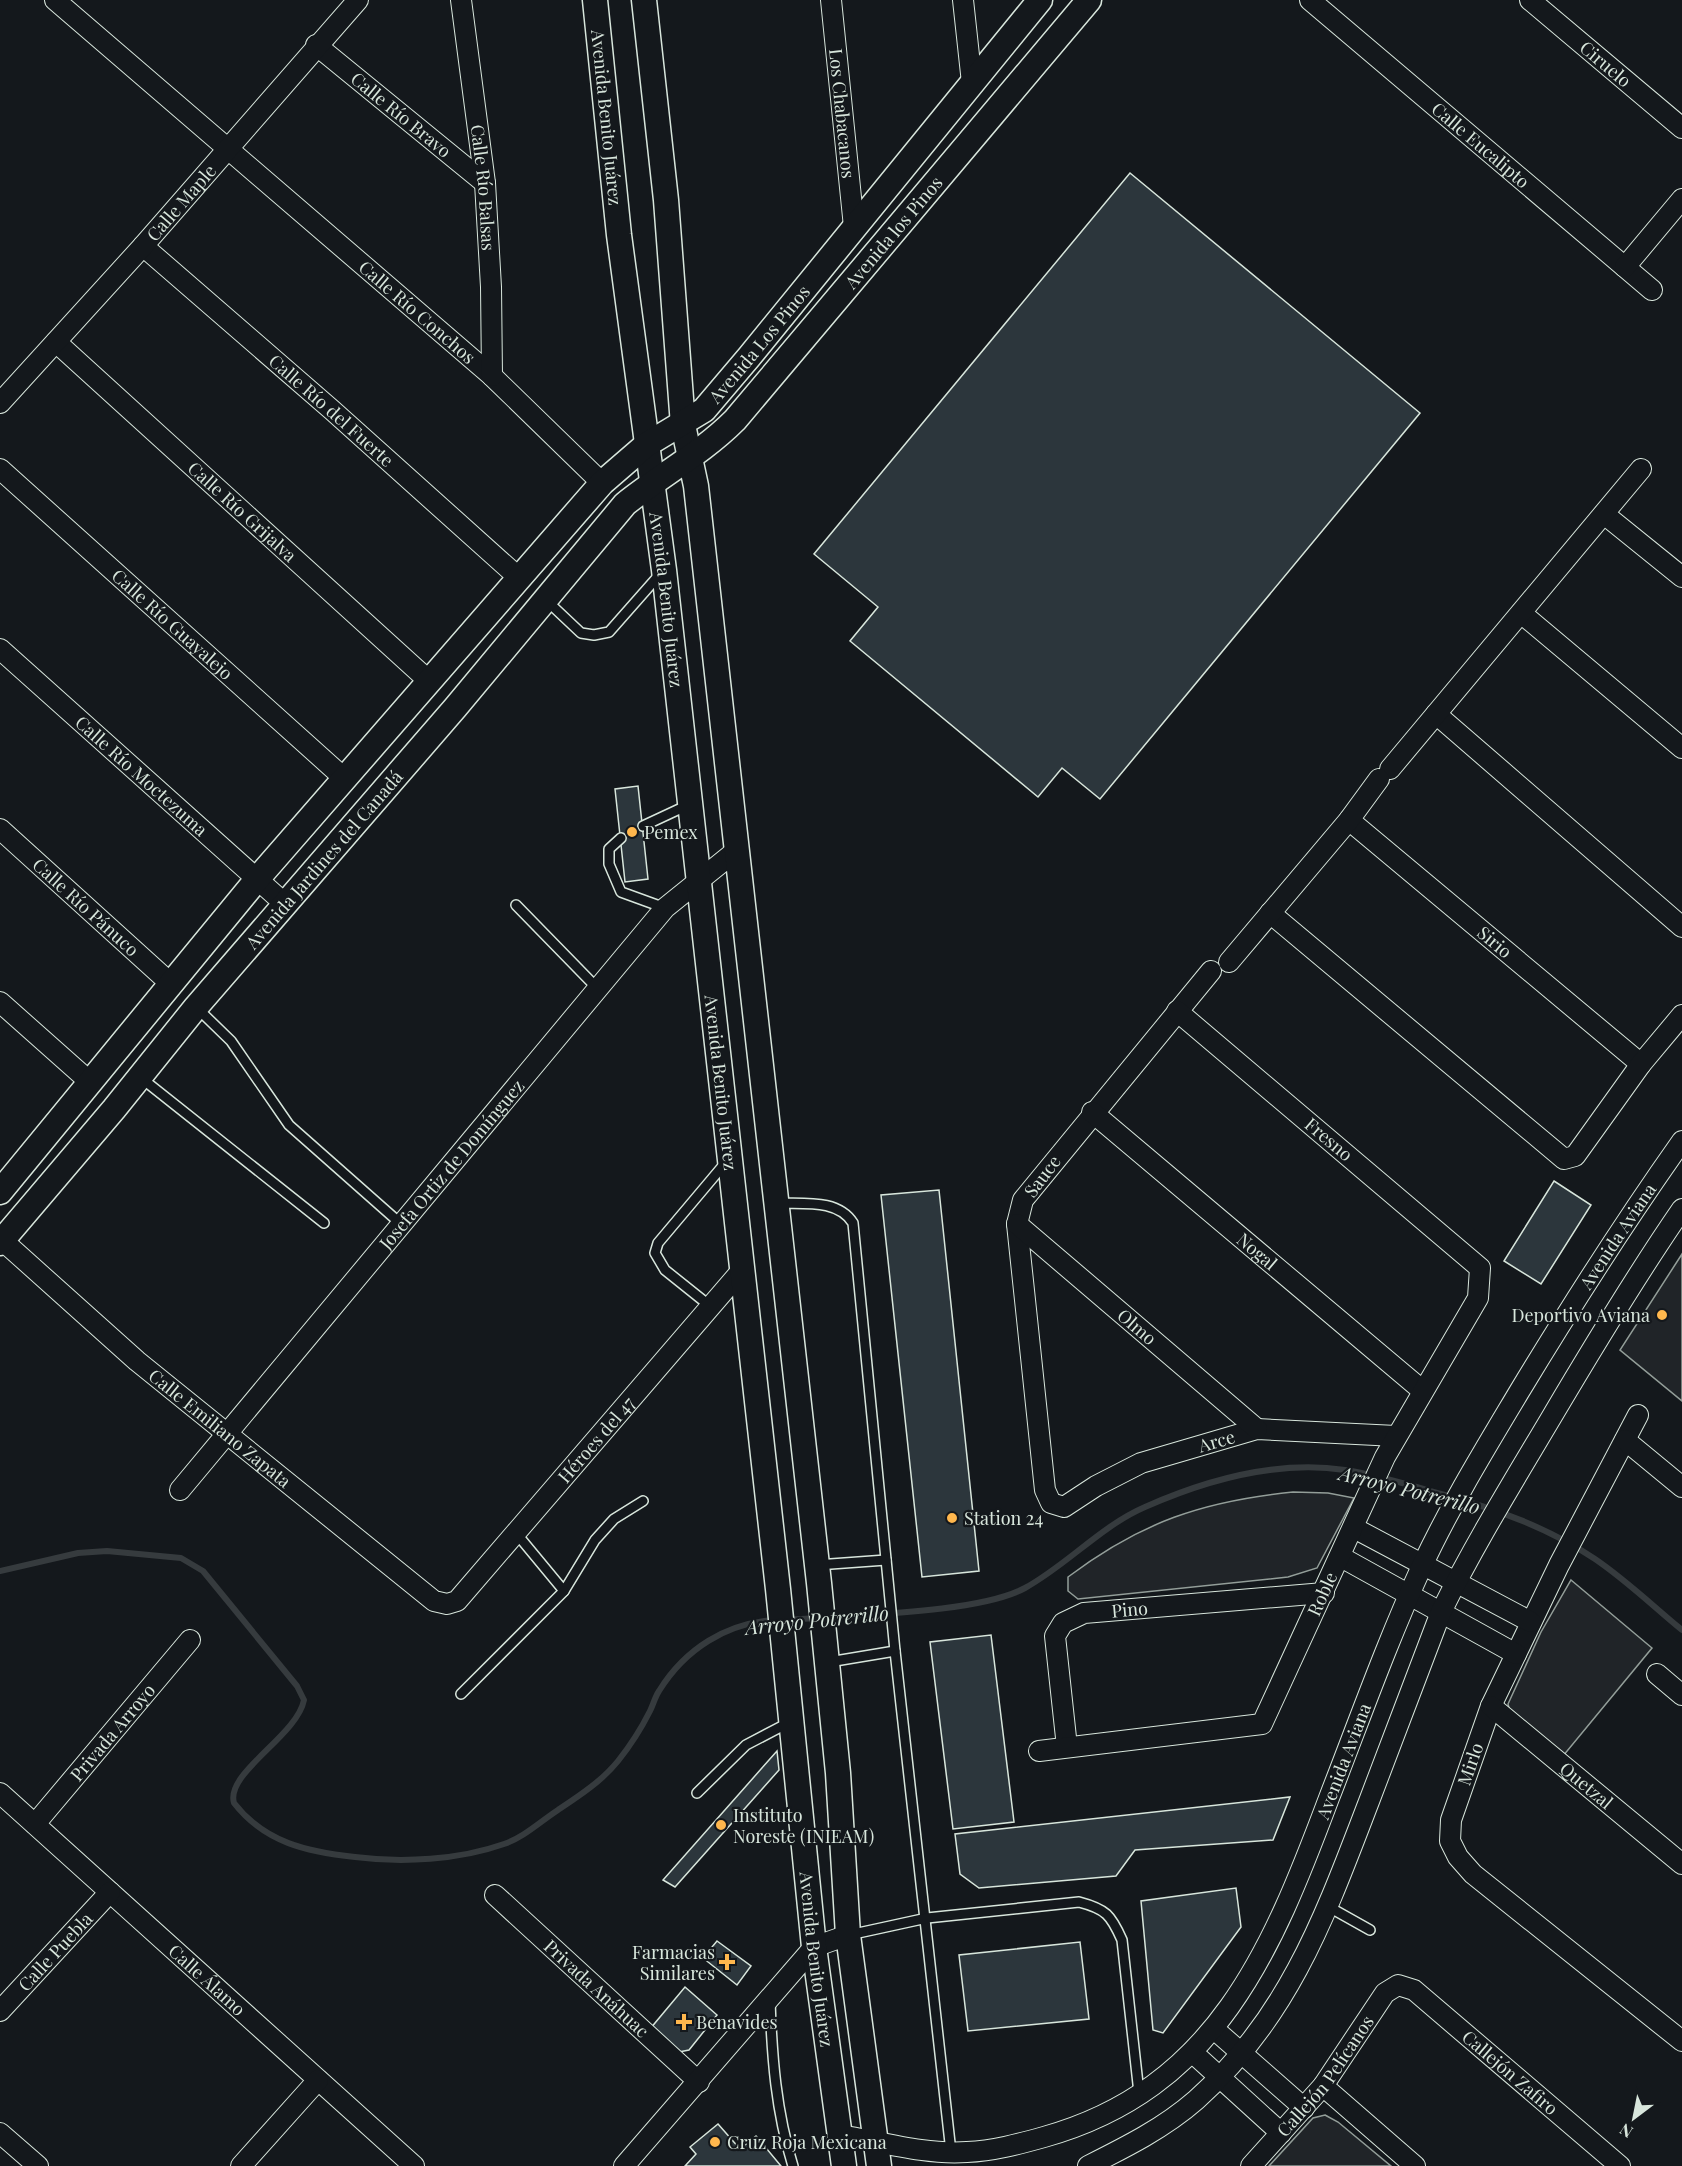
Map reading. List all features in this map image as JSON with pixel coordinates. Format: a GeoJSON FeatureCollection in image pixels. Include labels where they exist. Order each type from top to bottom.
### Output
{"type":"FeatureCollection","features":[{"type":"Feature","properties":{"kind":"street","name":"Calle Río Conchos"},"geometry":{"type":"LineString","coordinates":[[55,0],[492,376],[602,483]]}},
{"type":"Feature","properties":{"kind":"street","name":"Calle Maple"},"geometry":{"type":"LineString","coordinates":[[0,403],[143,246],[357,0]]}},
{"type":"Feature","properties":{"kind":"street","name":"Calle Río Balsas"},"geometry":{"type":"LineString","coordinates":[[461,0],[485,183],[491,286],[492,376]]}},
{"type":"Feature","properties":{"kind":"street","name":"Avenida Benito Juárez"},"geometry":{"type":"LineString","coordinates":[[595,0],[620,235],[664,570],[778,1589],[782,1647],[814,1947],[844,2166]]}},
{"type":"Feature","properties":{"kind":"street","name":"Avenida Benito Juárez"},"geometry":{"type":"LineString","coordinates":[[644,0],[666,200],[683,425],[696,486],[737,850],[818,1574],[838,1773],[848,1935],[879,2166]]}},
{"type":"Feature","properties":{"kind":"street","name":"Los Chabacanos"},"geometry":{"type":"LineString","coordinates":[[831,0],[854,226]]}},
{"type":"Feature","properties":{"kind":"street"},"geometry":{"type":"LineString","coordinates":[[963,0],[972,83]]}},
{"type":"Feature","properties":{"kind":"street","name":"Avenida los Pinos"},"geometry":{"type":"LineString","coordinates":[[828,260],[1040,0]]}},
{"type":"Feature","properties":{"kind":"street","name":"Avenida los Pinos"},"geometry":{"type":"LineString","coordinates":[[653,482],[719,436],[750,403],[797,344],[1089,0]]}},
{"type":"Feature","properties":{"kind":"street","name":"Calle Eucalipto"},"geometry":{"type":"LineString","coordinates":[[1310,0],[1652,290]]}},
{"type":"Feature","properties":{"kind":"street","name":"Ciruelo"},"geometry":{"type":"LineString","coordinates":[[1530,0],[1682,128]]}},
{"type":"Feature","properties":{"kind":"street","name":"Calle Río Bravo"},"geometry":{"type":"LineString","coordinates":[[316,45],[485,183]]}},
{"type":"Feature","properties":{"kind":"street"},"geometry":{"type":"LineString","coordinates":[[1625,267],[1682,199]]}},
{"type":"Feature","properties":{"kind":"street","name":"Calle Río del Fuerte"},"geometry":{"type":"LineString","coordinates":[[143,246],[332,410],[518,577]]}},
{"type":"Feature","properties":{"kind":"street","name":"Avenida Los Pinos"},"geometry":{"type":"LineString","coordinates":[[646,445],[683,425],[711,401],[828,260]]}},
{"type":"Feature","properties":{"kind":"street","name":"Calle Río Grijalva"},"geometry":{"type":"LineString","coordinates":[[56,342],[429,681]]}},
{"type":"Feature","properties":{"kind":"street","name":"Avenida Jardines del Canadá"},"geometry":{"type":"LineString","coordinates":[[2,1186],[258,878],[518,577],[602,483],[646,445]]}},
{"type":"Feature","properties":{"kind":"street"},"geometry":{"type":"LineString","coordinates":[[1229,962],[1641,469]]}},
{"type":"Feature","properties":{"kind":"street","name":"Calle Río Guayalejo"},"geometry":{"type":"LineString","coordinates":[[0,470],[345,779]]}},
{"type":"Feature","properties":{"kind":"street","name":"Avenida Jardines del Canadá"},"geometry":{"type":"LineString","coordinates":[[1,1241],[196,1007],[625,504],[653,482]]}},
{"type":"Feature","properties":{"kind":"street"},"geometry":{"type":"LineString","coordinates":[[1604,514],[1682,577]]}},
{"type":"Feature","properties":{"kind":"street"},"geometry":{"type":"LineString","coordinates":[[1521,613],[1682,748]]}},
{"type":"Feature","properties":{"kind":"street","name":"Calle Río Moctezuma"},"geometry":{"type":"LineString","coordinates":[[0,649],[285,904]]}},
{"type":"Feature","properties":{"kind":"street"},"geometry":{"type":"LineString","coordinates":[[1436,714],[1682,927]]}},
{"type":"Feature","properties":{"kind":"street","name":"Sirio"},"geometry":{"type":"LineString","coordinates":[[1349,820],[1641,1064]]}},
{"type":"Feature","properties":{"kind":"street","name":"Calle Río Pánuco"},"geometry":{"type":"LineString","coordinates":[[0,829],[170,983]]}},
{"type":"Feature","properties":{"kind":"street","name":"Josefa Ortiz de Domínguez"},"geometry":{"type":"LineString","coordinates":[[180,1490],[226,1431],[665,908],[737,850]]}},
{"type":"Feature","properties":{"kind":"street"},"geometry":{"type":"LineString","coordinates":[[1270,914],[1564,1159],[1575,1156],[1641,1064],[1682,1015]]}},
{"type":"Feature","properties":{"kind":"street","name":"Sauce"},"geometry":{"type":"LineString","coordinates":[[1051,1503],[1045,1490],[1017,1224],[1023,1200],[1092,1112],[1210,971]]}},
{"type":"Feature","properties":{"kind":"street"},"geometry":{"type":"LineString","coordinates":[[0,1002],[90,1082]]}},
{"type":"Feature","properties":{"kind":"street","name":"Fresno"},"geometry":{"type":"LineString","coordinates":[[1177,1011],[1480,1268]]}},
{"type":"Feature","properties":{"kind":"street","name":"Nogal"},"geometry":{"type":"LineString","coordinates":[[1092,1112],[1423,1391]]}},
{"type":"Feature","properties":{"kind":"street","name":"Avenida Aviana"},"geometry":{"type":"LineString","coordinates":[[840,2135],[951,2152],[966,2152],[1011,2146],[1062,2132],[1101,2117],[1139,2096],[1192,2052],[1214,2029],[1267,1949],[1292,1896],[1409,1595],[1445,1517],[1618,1232],[1682,1141]]}},
{"type":"Feature","properties":{"kind":"street","name":"Avenida Aviana"},"geometry":{"type":"LineString","coordinates":[[1088,2166],[1165,2125],[1220,2078],[1242,2053],[1302,1965],[1329,1907],[1441,1612],[1456,1582],[1482,1532],[1620,1303],[1682,1209]]}},
{"type":"Feature","properties":{"kind":"street","name":"Olmo"},"geometry":{"type":"LineString","coordinates":[[1017,1224],[1257,1429]]}},
{"type":"Feature","properties":{"kind":"street","name":"Calle Emiliano Zapata"},"geometry":{"type":"LineString","coordinates":[[1,1241],[137,1361],[434,1601],[447,1604]]}},
{"type":"Feature","properties":{"kind":"street","name":"Roble"},"geometry":{"type":"LineString","coordinates":[[1040,1750],[1262,1724],[1341,1557],[1385,1457],[1478,1298],[1480,1268]]}},
{"type":"Feature","properties":{"kind":"street","name":"Héroes del 47"},"geometry":{"type":"LineString","coordinates":[[447,1604],[457,1601],[742,1270]]}},
{"type":"Feature","properties":{"kind":"street","name":"Mirlo"},"geometry":{"type":"LineString","coordinates":[[1638,1415],[1559,1564],[1491,1706],[1451,1820],[1450,1841],[1458,1857],[1473,1874],[1682,2041]]}},
{"type":"Feature","properties":{"kind":"street","name":"Arce"},"geometry":{"type":"LineString","coordinates":[[1051,1503],[1064,1507],[1096,1486],[1141,1463],[1257,1429],[1396,1436]]}},
{"type":"Feature","properties":{"kind":"street"},"geometry":{"type":"LineString","coordinates":[[1625,1440],[1682,1487]]}},
{"type":"Feature","properties":{"kind":"street"},"geometry":{"type":"LineString","coordinates":[[1354,1528],[1531,1622]]}},
{"type":"Feature","properties":{"kind":"street"},"geometry":{"type":"LineString","coordinates":[[1341,1557],[1516,1654]]}},
{"type":"Feature","properties":{"kind":"street","name":"Pino"},"geometry":{"type":"LineString","coordinates":[[1067,1747],[1055,1636],[1063,1623],[1084,1613],[1324,1593]]}},
{"type":"Feature","properties":{"kind":"street","name":"Privada Arroyo"},"geometry":{"type":"LineString","coordinates":[[35,1824],[190,1640]]}},
{"type":"Feature","properties":{"kind":"street"},"geometry":{"type":"LineString","coordinates":[[1658,1674],[1682,1695]]}},
{"type":"Feature","properties":{"kind":"street","name":"Quetzal"},"geometry":{"type":"LineString","coordinates":[[1491,1706],[1682,1864]]}},
{"type":"Feature","properties":{"kind":"street","name":"Calle Álamo"},"geometry":{"type":"LineString","coordinates":[[0,1793],[414,2166]]}},
{"type":"Feature","properties":{"kind":"street","name":"Calle Puebla"},"geometry":{"type":"LineString","coordinates":[[0,2011],[110,1892]]}},
{"type":"Feature","properties":{"kind":"street","name":"Privada Anáhuac"},"geometry":{"type":"LineString","coordinates":[[495,1895],[699,2082]]}},
{"type":"Feature","properties":{"kind":"street"},"geometry":{"type":"LineString","coordinates":[[624,2166],[770,2001],[814,1947],[848,1935]]}},
{"type":"Feature","properties":{"kind":"street","name":"Callejón Pelícanos"},"geometry":{"type":"LineString","coordinates":[[1251,2166],[1323,2086],[1385,1993],[1398,1985]]}},
{"type":"Feature","properties":{"kind":"street","name":"Callejón Zafiro"},"geometry":{"type":"LineString","coordinates":[[1398,1985],[1414,1990],[1620,2166]]}},
{"type":"Feature","properties":{"kind":"street"},"geometry":{"type":"LineString","coordinates":[[1214,2029],[1304,2108]]}},
{"type":"Feature","properties":{"kind":"street"},"geometry":{"type":"LineString","coordinates":[[1192,2052],[1281,2133]]}},
{"type":"Feature","properties":{"kind":"street"},"geometry":{"type":"LineString","coordinates":[[241,2166],[318,2080]]}},
{"type":"Feature","properties":{"kind":"street"},"geometry":{"type":"LineString","coordinates":[[1323,2086],[1415,2166]]}},
{"type":"Feature","properties":{"kind":"street"},"geometry":{"type":"LineString","coordinates":[[0,2133],[38,2166]]}},
{"type":"Feature","properties":{"kind":"lane"},"geometry":{"type":"LineString","coordinates":[[545,599],[581,633],[594,635],[609,632],[664,570]]}},
{"type":"Feature","properties":{"kind":"lane"},"geometry":{"type":"LineString","coordinates":[[643,826],[690,804]]}},
{"type":"Feature","properties":{"kind":"lane"},"geometry":{"type":"LineString","coordinates":[[621,838],[609,849],[609,864],[621,892],[665,908]]}},
{"type":"Feature","properties":{"kind":"lane"},"geometry":{"type":"LineString","coordinates":[[516,905],[598,989]]}},
{"type":"Feature","properties":{"kind":"lane"},"geometry":{"type":"LineString","coordinates":[[196,1007],[231,1041],[289,1125],[401,1224]]}},
{"type":"Feature","properties":{"kind":"lane"},"geometry":{"type":"LineString","coordinates":[[140,1077],[324,1223]]}},
{"type":"Feature","properties":{"kind":"lane"},"geometry":{"type":"LineString","coordinates":[[710,1306],[665,1270],[655,1253],[658,1243],[729,1158]]}},
{"type":"Feature","properties":{"kind":"lane"},"geometry":{"type":"LineString","coordinates":[[776,1203],[834,1206],[847,1213],[853,1223],[895,1651],[927,1918],[951,2152]]}},
{"type":"Feature","properties":{"kind":"lane"},"geometry":{"type":"LineString","coordinates":[[461,1694],[564,1591],[596,1540],[614,1519],[643,1501]]}},
{"type":"Feature","properties":{"kind":"lane"},"geometry":{"type":"LineString","coordinates":[[516,1533],[564,1591]]}},
{"type":"Feature","properties":{"kind":"lane"},"geometry":{"type":"LineString","coordinates":[[818,1574],[886,1560]]}},
{"type":"Feature","properties":{"kind":"lane"},"geometry":{"type":"LineString","coordinates":[[825,1653],[895,1651]]}},
{"type":"Feature","properties":{"kind":"lane"},"geometry":{"type":"LineString","coordinates":[[697,1793],[746,1745],[790,1722]]}},
{"type":"Feature","properties":{"kind":"lane"},"geometry":{"type":"LineString","coordinates":[[848,1935],[927,1918],[1079,1902],[1101,1908],[1114,1921],[1122,1940],[1139,2096]]}},
{"type":"Feature","properties":{"kind":"lane"},"geometry":{"type":"LineString","coordinates":[[1329,1907],[1370,1930]]}},
{"type":"Feature","properties":{"kind":"lane"},"geometry":{"type":"LineString","coordinates":[[770,2001],[772,2066],[783,2128],[793,2166]]}},
{"type":"Feature","properties":{"kind":"shaded area","name":"Deportivo Aviana"},"geometry":{"type":"Polygon","coordinates":[[[1682,1254],[1682,1401],[1620,1350],[1682,1254]]]}},
{"type":"Feature","properties":{"kind":"shaded area"},"geometry":{"type":"Polygon","coordinates":[[[1293,1492],[1328,1493],[1354,1498],[1317,1568],[1288,1577],[1078,1599],[1068,1591],[1068,1577],[1121,1542],[1148,1528],[1174,1517],[1230,1501],[1293,1492]]]}},
{"type":"Feature","properties":{"kind":"shaded area"},"geometry":{"type":"Polygon","coordinates":[[[1571,1580],[1652,1648],[1563,1756],[1510,1712],[1508,1704],[1541,1632],[1571,1580]]]}},
{"type":"Feature","properties":{"kind":"shaded area"},"geometry":{"type":"Polygon","coordinates":[[[1325,2115],[1338,2122],[1391,2166],[1269,2166],[1313,2118],[1325,2115]]]}},
{"type":"Feature","properties":{"kind":"building"},"geometry":{"type":"Polygon","coordinates":[[[1130,173],[1420,413],[1100,799],[1062,768],[1038,797],[850,641],[878,607],[814,554],[1130,173]]]}},
{"type":"Feature","properties":{"kind":"building","name":"Pemex"},"geometry":{"type":"Polygon","coordinates":[[[638,786],[648,879],[625,882],[615,789],[638,786]]]}},
{"type":"Feature","properties":{"kind":"building"},"geometry":{"type":"Polygon","coordinates":[[[1554,1181],[1591,1205],[1541,1284],[1504,1261],[1554,1181]]]}},
{"type":"Feature","properties":{"kind":"building"},"geometry":{"type":"Polygon","coordinates":[[[939,1190],[979,1571],[922,1577],[881,1195],[939,1190]]]}},
{"type":"Feature","properties":{"kind":"building"},"geometry":{"type":"Polygon","coordinates":[[[991,1635],[1014,1822],[953,1829],[930,1642],[991,1635]]]}},
{"type":"Feature","properties":{"kind":"building","name":"Instituto Noreste (INIEAM)"},"geometry":{"type":"Polygon","coordinates":[[[777,1751],[779,1770],[675,1887],[663,1880],[777,1751]]]}},
{"type":"Feature","properties":{"kind":"building"},"geometry":{"type":"Polygon","coordinates":[[[1290,1797],[1273,1840],[1135,1850],[1116,1876],[979,1888],[960,1874],[955,1834],[1290,1797]]]}},
{"type":"Feature","properties":{"kind":"building"},"geometry":{"type":"Polygon","coordinates":[[[1236,1888],[1241,1927],[1163,2033],[1153,2030],[1141,1901],[1236,1888]]]}},
{"type":"Feature","properties":{"kind":"building","name":"Farmacias Similares"},"geometry":{"type":"Polygon","coordinates":[[[717,1941],[751,1966],[737,1985],[703,1958],[717,1941]]]}},
{"type":"Feature","properties":{"kind":"building"},"geometry":{"type":"Polygon","coordinates":[[[1080,1942],[1089,2019],[968,2031],[959,1955],[1080,1942]]]}},
{"type":"Feature","properties":{"kind":"building","name":"Benavides"},"geometry":{"type":"Polygon","coordinates":[[[685,1987],[717,2015],[689,2050],[679,2052],[650,2029],[685,1987]]]}},
{"type":"Feature","properties":{"kind":"building","name":"Cruz Roja Mexicana"},"geometry":{"type":"Polygon","coordinates":[[[718,2124],[740,2149],[756,2136],[781,2166],[685,2166],[696,2154],[690,2147],[718,2124]]]}},
{"type":"Feature","properties":{"kind":"waterway","name":"Arroyo Potrerillo"},"geometry":{"type":"LineString","coordinates":[[827,1617],[929,1610],[1006,1596],[1040,1579],[1114,1524],[1168,1497],[1217,1481],[1268,1470],[1319,1468],[1381,1477],[1482,1506],[1540,1528],[1595,1559],[1682,1630]]}},
{"type":"Feature","properties":{"kind":"waterway","name":"Arroyo Potrerillo"},"geometry":{"type":"LineString","coordinates":[[0,1571],[78,1553],[107,1551],[181,1558],[203,1571],[297,1686],[304,1700],[299,1714],[289,1727],[240,1779],[234,1791],[234,1803],[259,1828],[288,1843],[321,1852],[373,1859],[411,1860],[449,1857],[487,1849],[518,1838],[582,1794],[612,1768],[635,1737],[669,1676],[694,1651],[708,1641],[740,1626],[775,1620]]}},
{"type":"Feature","properties":{"kind":"waterway","name":"Arroyo Potrerillo"},"geometry":{"type":"LineString","coordinates":[[785,1620],[817,1618]]}},
{"type":"Feature","properties":{"kind":"place","name":"Pemex"},"geometry":{"type":"Point","coordinates":[632,832]}},
{"type":"Feature","properties":{"kind":"place","name":"Deportivo Aviana"},"geometry":{"type":"Point","coordinates":[1662,1315]}},
{"type":"Feature","properties":{"kind":"place","name":"Station 24"},"geometry":{"type":"Point","coordinates":[952,1518]}},
{"type":"Feature","properties":{"kind":"place","name":"Instituto Noreste (INIEAM)"},"geometry":{"type":"Point","coordinates":[721,1825]}},
{"type":"Feature","properties":{"kind":"place","name":"Farmacias Similares"},"geometry":{"type":"Point","coordinates":[727,1962]}},
{"type":"Feature","properties":{"kind":"place","name":"Benavides"},"geometry":{"type":"Point","coordinates":[684,2022]}},
{"type":"Feature","properties":{"kind":"place","name":"Cruz Roja Mexicana"},"geometry":{"type":"Point","coordinates":[715,2142]}}]}
